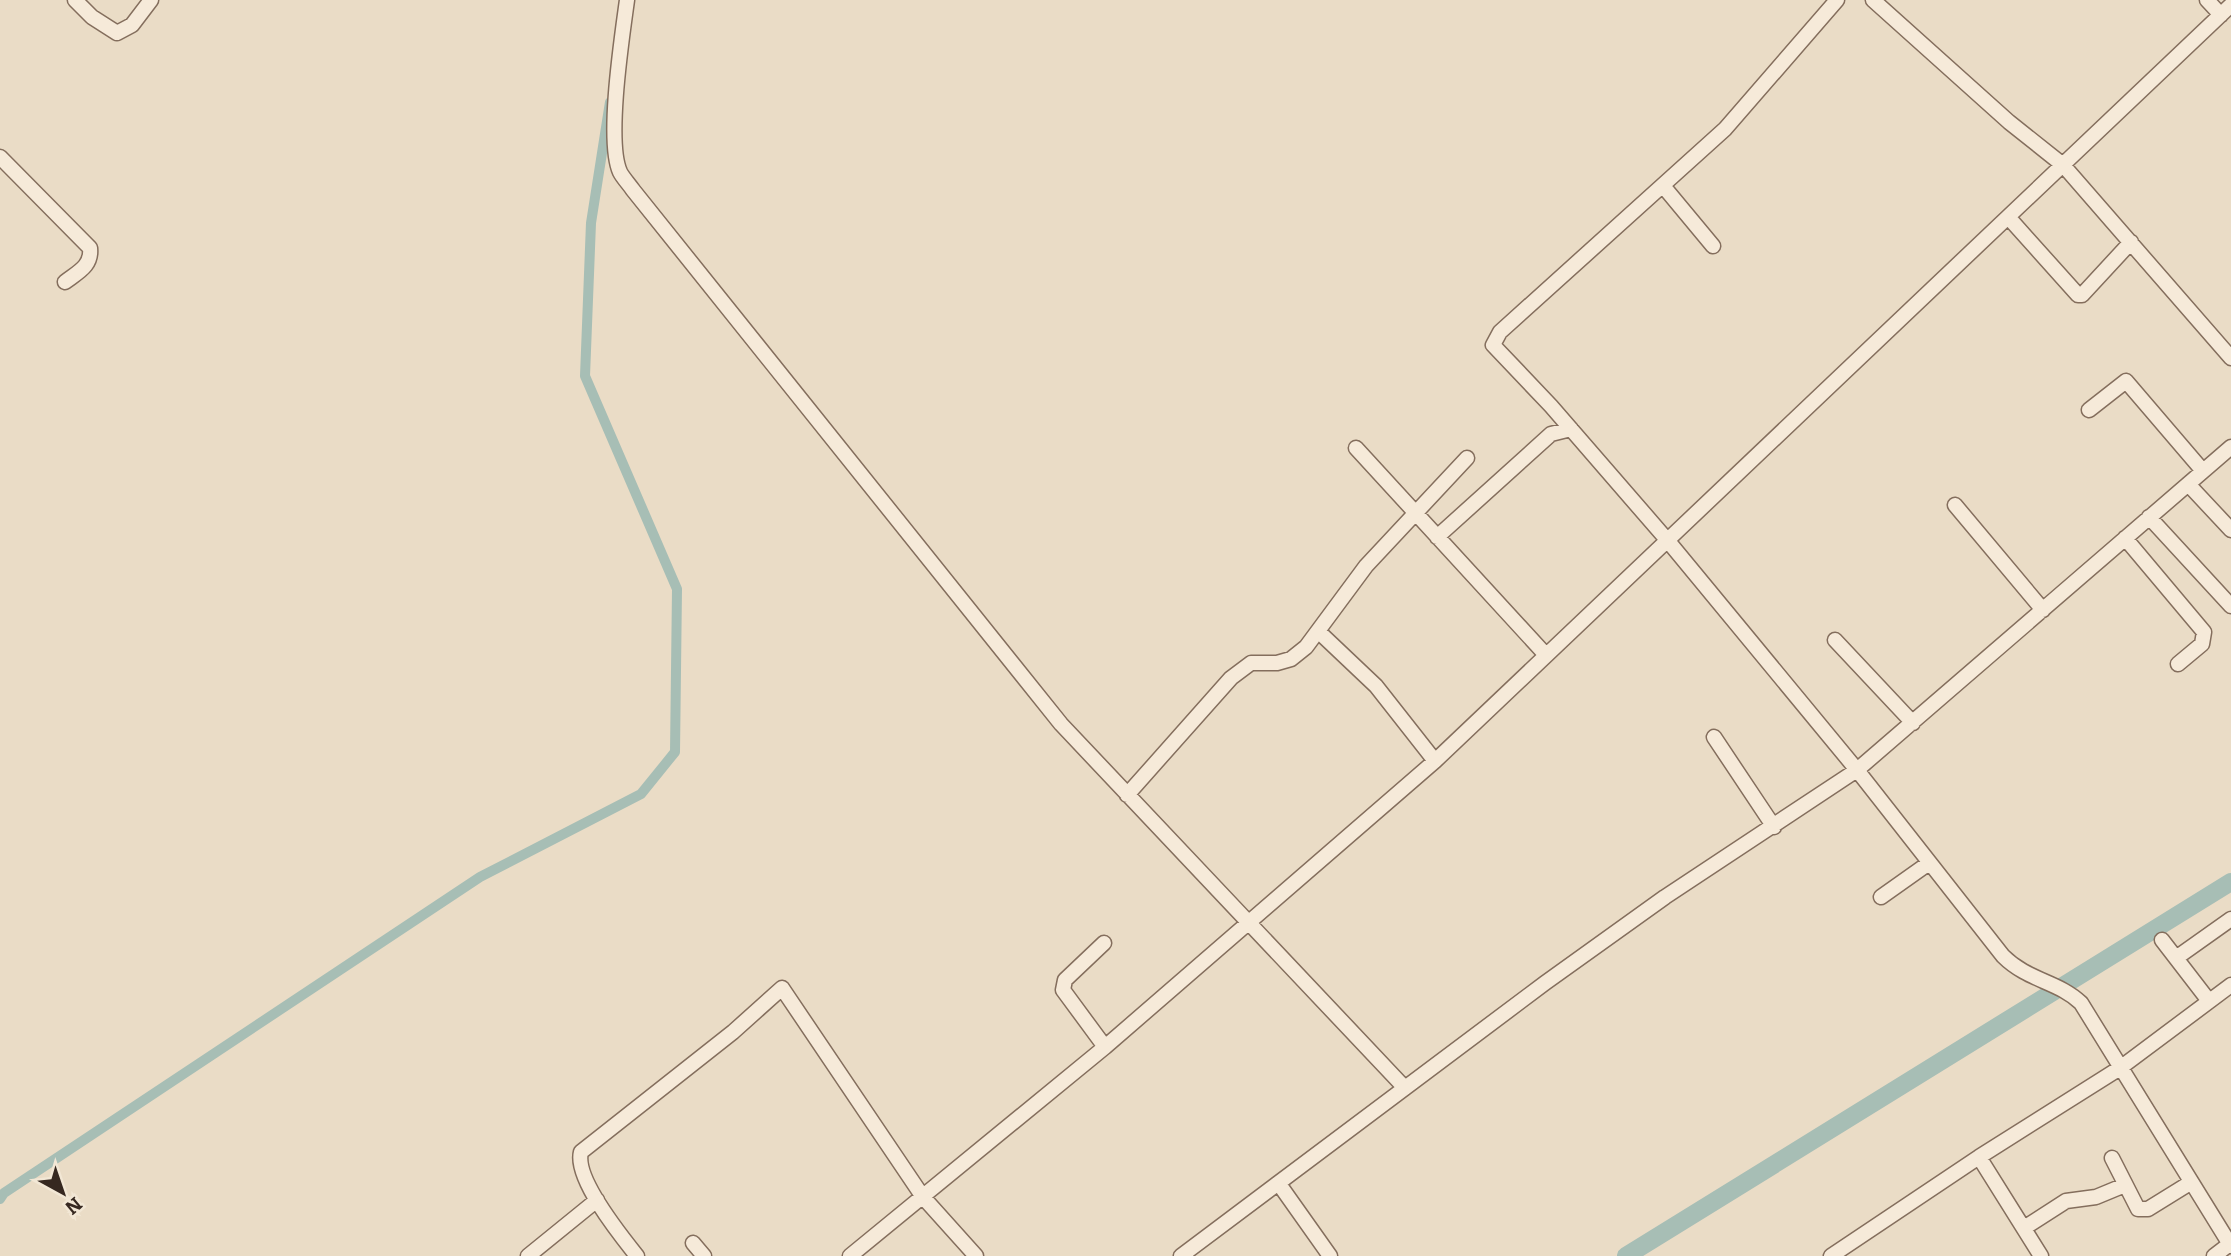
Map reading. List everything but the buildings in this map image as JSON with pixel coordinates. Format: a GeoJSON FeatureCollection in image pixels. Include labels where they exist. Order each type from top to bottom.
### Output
{"type":"FeatureCollection","features":[{"type":"Feature","properties":{"kind":"street"},"geometry":{"type":"LineString","coordinates":[[75,0],[92,17],[117,33],[132,25],[151,0]]}},
{"type":"Feature","properties":{"kind":"street"},"geometry":{"type":"LineString","coordinates":[[627,0],[616,93],[620,172],[1061,724],[1404,1087]]}},
{"type":"Feature","properties":{"kind":"street"},"geometry":{"type":"LineString","coordinates":[[1837,0],[1725,129],[1664,187],[1500,332],[1493,342],[1499,353],[1571,429],[1668,541],[1857,770],[2003,956],[2023,974],[2065,991],[2081,1003],[2190,1184],[2231,1244],[2214,1256]]}},
{"type":"Feature","properties":{"kind":"street"},"geometry":{"type":"LineString","coordinates":[[1873,0],[1990,105],[2063,164],[2231,358]]}},
{"type":"Feature","properties":{"kind":"street"},"geometry":{"type":"LineString","coordinates":[[850,1256],[1105,1047],[1435,761],[2228,9],[2207,0]]}},
{"type":"Feature","properties":{"kind":"street"},"geometry":{"type":"LineString","coordinates":[[0,157],[90,248],[91,260],[65,282]]}},
{"type":"Feature","properties":{"kind":"street"},"geometry":{"type":"LineString","coordinates":[[1664,187],[1713,246]]}},
{"type":"Feature","properties":{"kind":"street"},"geometry":{"type":"LineString","coordinates":[[2009,218],[2078,295],[2082,295],[2131,243]]}},
{"type":"Feature","properties":{"kind":"street"},"geometry":{"type":"LineString","coordinates":[[2089,410],[2126,381],[2203,471]]}},
{"type":"Feature","properties":{"kind":"street"},"geometry":{"type":"LineString","coordinates":[[1437,537],[1551,434],[1571,429]]}},
{"type":"Feature","properties":{"kind":"street"},"geometry":{"type":"LineString","coordinates":[[1181,1256],[1404,1087],[1665,897],[1857,770],[2231,447]]}},
{"type":"Feature","properties":{"kind":"street"},"geometry":{"type":"LineString","coordinates":[[1356,448],[1545,654]]}},
{"type":"Feature","properties":{"kind":"street"},"geometry":{"type":"LineString","coordinates":[[1127,795],[1231,678],[1251,663],[1277,663],[1292,659],[1319,632],[1366,566],[1467,458]]}},
{"type":"Feature","properties":{"kind":"street"},"geometry":{"type":"LineString","coordinates":[[2188,484],[2231,530]]}},
{"type":"Feature","properties":{"kind":"street"},"geometry":{"type":"LineString","coordinates":[[1955,505],[2043,610]]}},
{"type":"Feature","properties":{"kind":"street"},"geometry":{"type":"LineString","coordinates":[[2150,517],[2231,606]]}},
{"type":"Feature","properties":{"kind":"street"},"geometry":{"type":"LineString","coordinates":[[2125,538],[2204,632],[2202,644],[2178,664]]}},
{"type":"Feature","properties":{"kind":"street"},"geometry":{"type":"LineString","coordinates":[[1319,632],[1376,686],[1435,761]]}},
{"type":"Feature","properties":{"kind":"street"},"geometry":{"type":"LineString","coordinates":[[1835,640],[1913,723]]}},
{"type":"Feature","properties":{"kind":"street"},"geometry":{"type":"LineString","coordinates":[[1714,737],[1774,827]]}},
{"type":"Feature","properties":{"kind":"street"},"geometry":{"type":"LineString","coordinates":[[1881,897],[1929,863]]}},
{"type":"Feature","properties":{"kind":"street"},"geometry":{"type":"LineString","coordinates":[[2176,958],[2231,919]]}},
{"type":"Feature","properties":{"kind":"street"},"geometry":{"type":"LineString","coordinates":[[2162,940],[2209,1001]]}},
{"type":"Feature","properties":{"kind":"street"},"geometry":{"type":"LineString","coordinates":[[1104,943],[1065,980],[1063,990],[1105,1047]]}},
{"type":"Feature","properties":{"kind":"street"},"geometry":{"type":"LineString","coordinates":[[1831,1256],[1979,1157],[2120,1068],[2231,985]]}},
{"type":"Feature","properties":{"kind":"street"},"geometry":{"type":"LineString","coordinates":[[637,1256],[597,1200],[580,1161],[583,1149],[733,1032],[782,988],[923,1196],[976,1256]]}},
{"type":"Feature","properties":{"kind":"street"},"geometry":{"type":"LineString","coordinates":[[1979,1157],[2041,1256]]}},
{"type":"Feature","properties":{"kind":"street"},"geometry":{"type":"LineString","coordinates":[[2112,1158],[2133,1204],[2143,1210],[2190,1184]]}},
{"type":"Feature","properties":{"kind":"street"},"geometry":{"type":"LineString","coordinates":[[1279,1184],[1330,1256]]}},
{"type":"Feature","properties":{"kind":"street"},"geometry":{"type":"LineString","coordinates":[[2024,1228],[2066,1201],[2096,1197],[2124,1185]]}},
{"type":"Feature","properties":{"kind":"street"},"geometry":{"type":"LineString","coordinates":[[528,1256],[597,1200]]}},
{"type":"Feature","properties":{"kind":"street"},"geometry":{"type":"LineString","coordinates":[[693,1243],[704,1256]]}},
{"type":"Feature","properties":{"kind":"waterway"},"geometry":{"type":"LineString","coordinates":[[0,1199],[4,1193],[480,877],[641,794],[675,752],[677,589],[585,376],[591,223],[610,102]]}},
{"type":"Feature","properties":{"kind":"waterway"},"geometry":{"type":"LineString","coordinates":[[1626,1256],[2231,882]]}}]}
